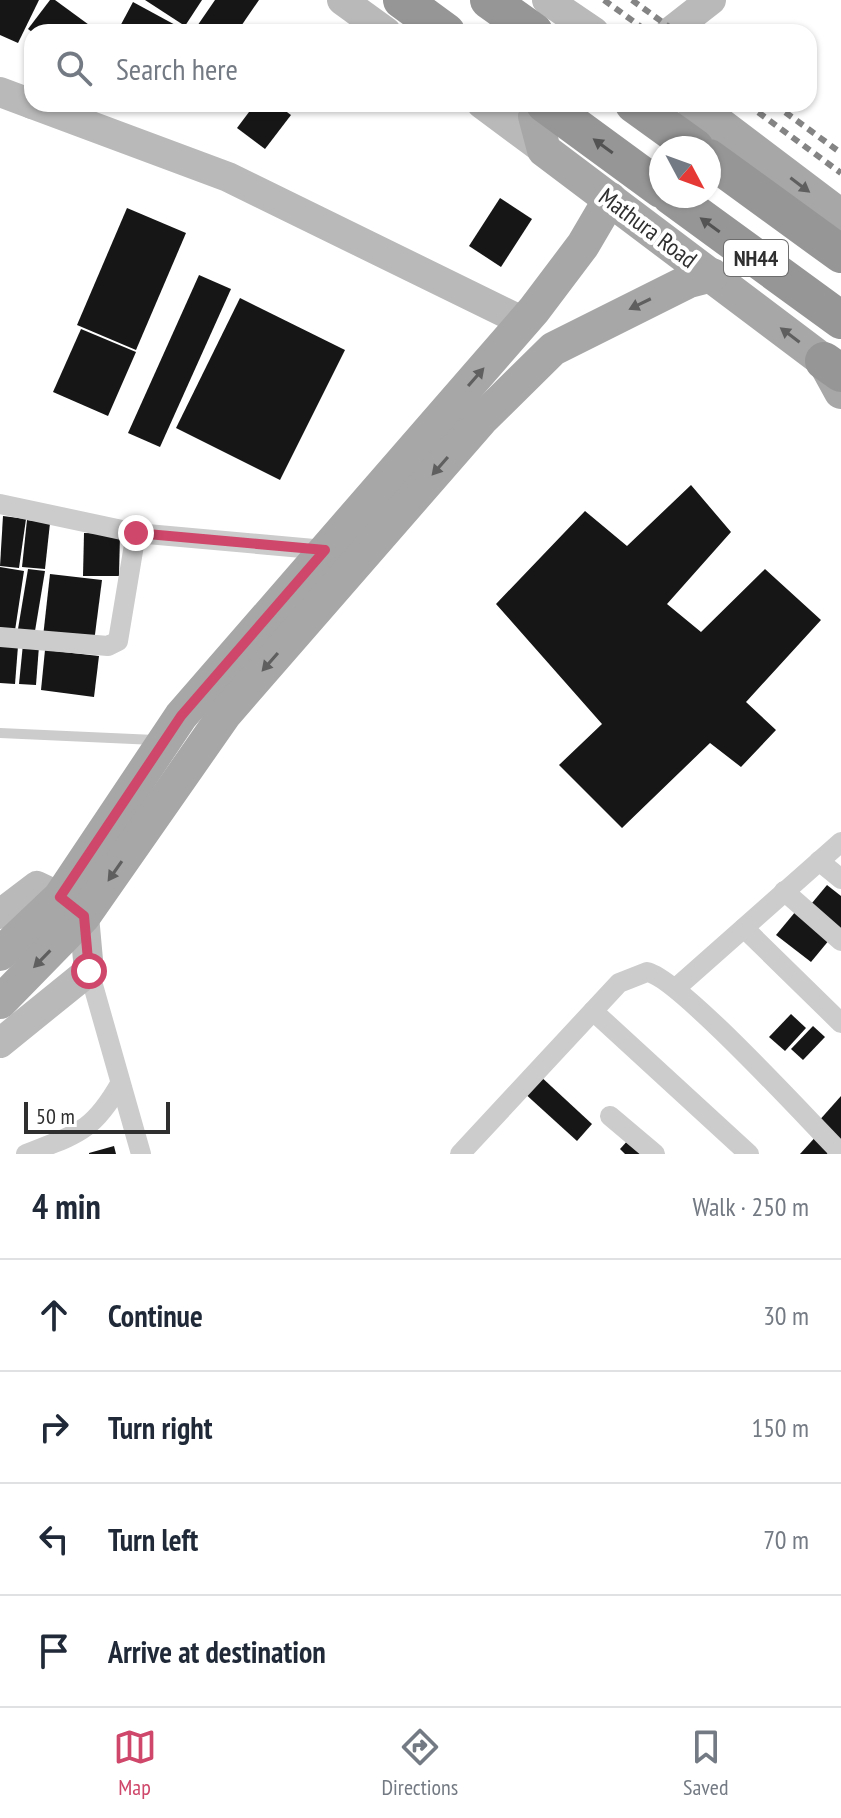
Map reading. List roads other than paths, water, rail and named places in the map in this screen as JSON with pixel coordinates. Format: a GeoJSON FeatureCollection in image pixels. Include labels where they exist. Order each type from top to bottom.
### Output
{"type":"FeatureCollection","features":[{"type":"Feature","properties":{"kind":"highway"},"geometry":{"type":"LineString","coordinates":[[402,0],[435,24]]}},
{"type":"Feature","properties":{"kind":"highway"},"geometry":{"type":"LineString","coordinates":[[489,0],[523,24]]}},
{"type":"Feature","properties":{"kind":"highway","name":"Mathura Road"},"geometry":{"type":"LineString","coordinates":[[556,112],[649,180]]}},
{"type":"Feature","properties":{"kind":"highway"},"geometry":{"type":"LineString","coordinates":[[645,112],[678,136]]}},
{"type":"Feature","properties":{"kind":"highway","name":"NH44"},"geometry":{"type":"LineString","coordinates":[[721,167],[841,254]]}},
{"type":"Feature","properties":{"kind":"highway","name":"Mathura Road"},"geometry":{"type":"LineString","coordinates":[[687,208],[841,320]]}},
{"type":"Feature","properties":{"kind":"main road"},"geometry":{"type":"LineString","coordinates":[[536,112],[544,150]]}},
{"type":"Feature","properties":{"kind":"main road"},"geometry":{"type":"LineString","coordinates":[[704,112],[841,216]]}},
{"type":"Feature","properties":{"kind":"main road","name":"Mathura Road"},"geometry":{"type":"LineString","coordinates":[[544,150],[712,275],[835,375]]}},
{"type":"Feature","properties":{"kind":"main road"},"geometry":{"type":"LineString","coordinates":[[0,954],[72,906],[181,716],[524,322],[583,245],[610,199]]}},
{"type":"Feature","properties":{"kind":"main road"},"geometry":{"type":"LineString","coordinates":[[0,1002],[225,714],[481,420],[553,349],[689,281],[712,275]]}},
{"type":"Feature","properties":{"kind":"street"},"geometry":{"type":"LineString","coordinates":[[342,0],[375,24]]}},
{"type":"Feature","properties":{"kind":"street"},"geometry":{"type":"LineString","coordinates":[[547,0],[582,24]]}},
{"type":"Feature","properties":{"kind":"street"},"geometry":{"type":"LineString","coordinates":[[680,24],[711,0]]}},
{"type":"Feature","properties":{"kind":"street"},"geometry":{"type":"LineString","coordinates":[[0,92],[24,101]]}},
{"type":"Feature","properties":{"kind":"street"},"geometry":{"type":"LineString","coordinates":[[53,112],[228,177],[524,322]]}},
{"type":"Feature","properties":{"kind":"street","name":"Mathura Road"},"geometry":{"type":"LineString","coordinates":[[493,112],[544,150]]}},
{"type":"Feature","properties":{"kind":"street"},"geometry":{"type":"LineString","coordinates":[[0,504],[136,533],[325,550]]}},
{"type":"Feature","properties":{"kind":"street"},"geometry":{"type":"LineString","coordinates":[[0,637],[108,646],[118,641],[136,533]]}},
{"type":"Feature","properties":{"kind":"street"},"geometry":{"type":"LineString","coordinates":[[676,988],[841,842]]}},
{"type":"Feature","properties":{"kind":"street"},"geometry":{"type":"LineString","coordinates":[[819,861],[841,879]]}},
{"type":"Feature","properties":{"kind":"street"},"geometry":{"type":"LineString","coordinates":[[0,914],[37,886],[72,906],[141,1154]]}},
{"type":"Feature","properties":{"kind":"street"},"geometry":{"type":"LineString","coordinates":[[784,891],[841,941]]}},
{"type":"Feature","properties":{"kind":"street"},"geometry":{"type":"LineString","coordinates":[[744,928],[841,1023]]}},
{"type":"Feature","properties":{"kind":"street"},"geometry":{"type":"LineString","coordinates":[[0,1043],[89,971]]}},
{"type":"Feature","properties":{"kind":"street"},"geometry":{"type":"LineString","coordinates":[[460,1154],[619,983],[633,974],[656,973],[676,988],[841,1153]]}},
{"type":"Feature","properties":{"kind":"street"},"geometry":{"type":"LineString","coordinates":[[593,1011],[749,1154]]}},
{"type":"Feature","properties":{"kind":"street"},"geometry":{"type":"LineString","coordinates":[[26,1154],[84,1131],[105,1109],[120,1084]]}},
{"type":"Feature","properties":{"kind":"street"},"geometry":{"type":"LineString","coordinates":[[610,1116],[655,1154]]}},
{"type":"Feature","properties":{"kind":"lane"},"geometry":{"type":"LineString","coordinates":[[0,733],[165,741]]}},
{"type":"Feature","properties":{"kind":"railway"},"geometry":{"type":"LineString","coordinates":[[604,0],[637,24]]}},
{"type":"Feature","properties":{"kind":"railway"},"geometry":{"type":"LineString","coordinates":[[632,0],[665,24]]}},
{"type":"Feature","properties":{"kind":"railway"},"geometry":{"type":"LineString","coordinates":[[758,112],[841,173]]}},
{"type":"Feature","properties":{"kind":"railway"},"geometry":{"type":"LineString","coordinates":[[785,112],[841,153]]}}]}
